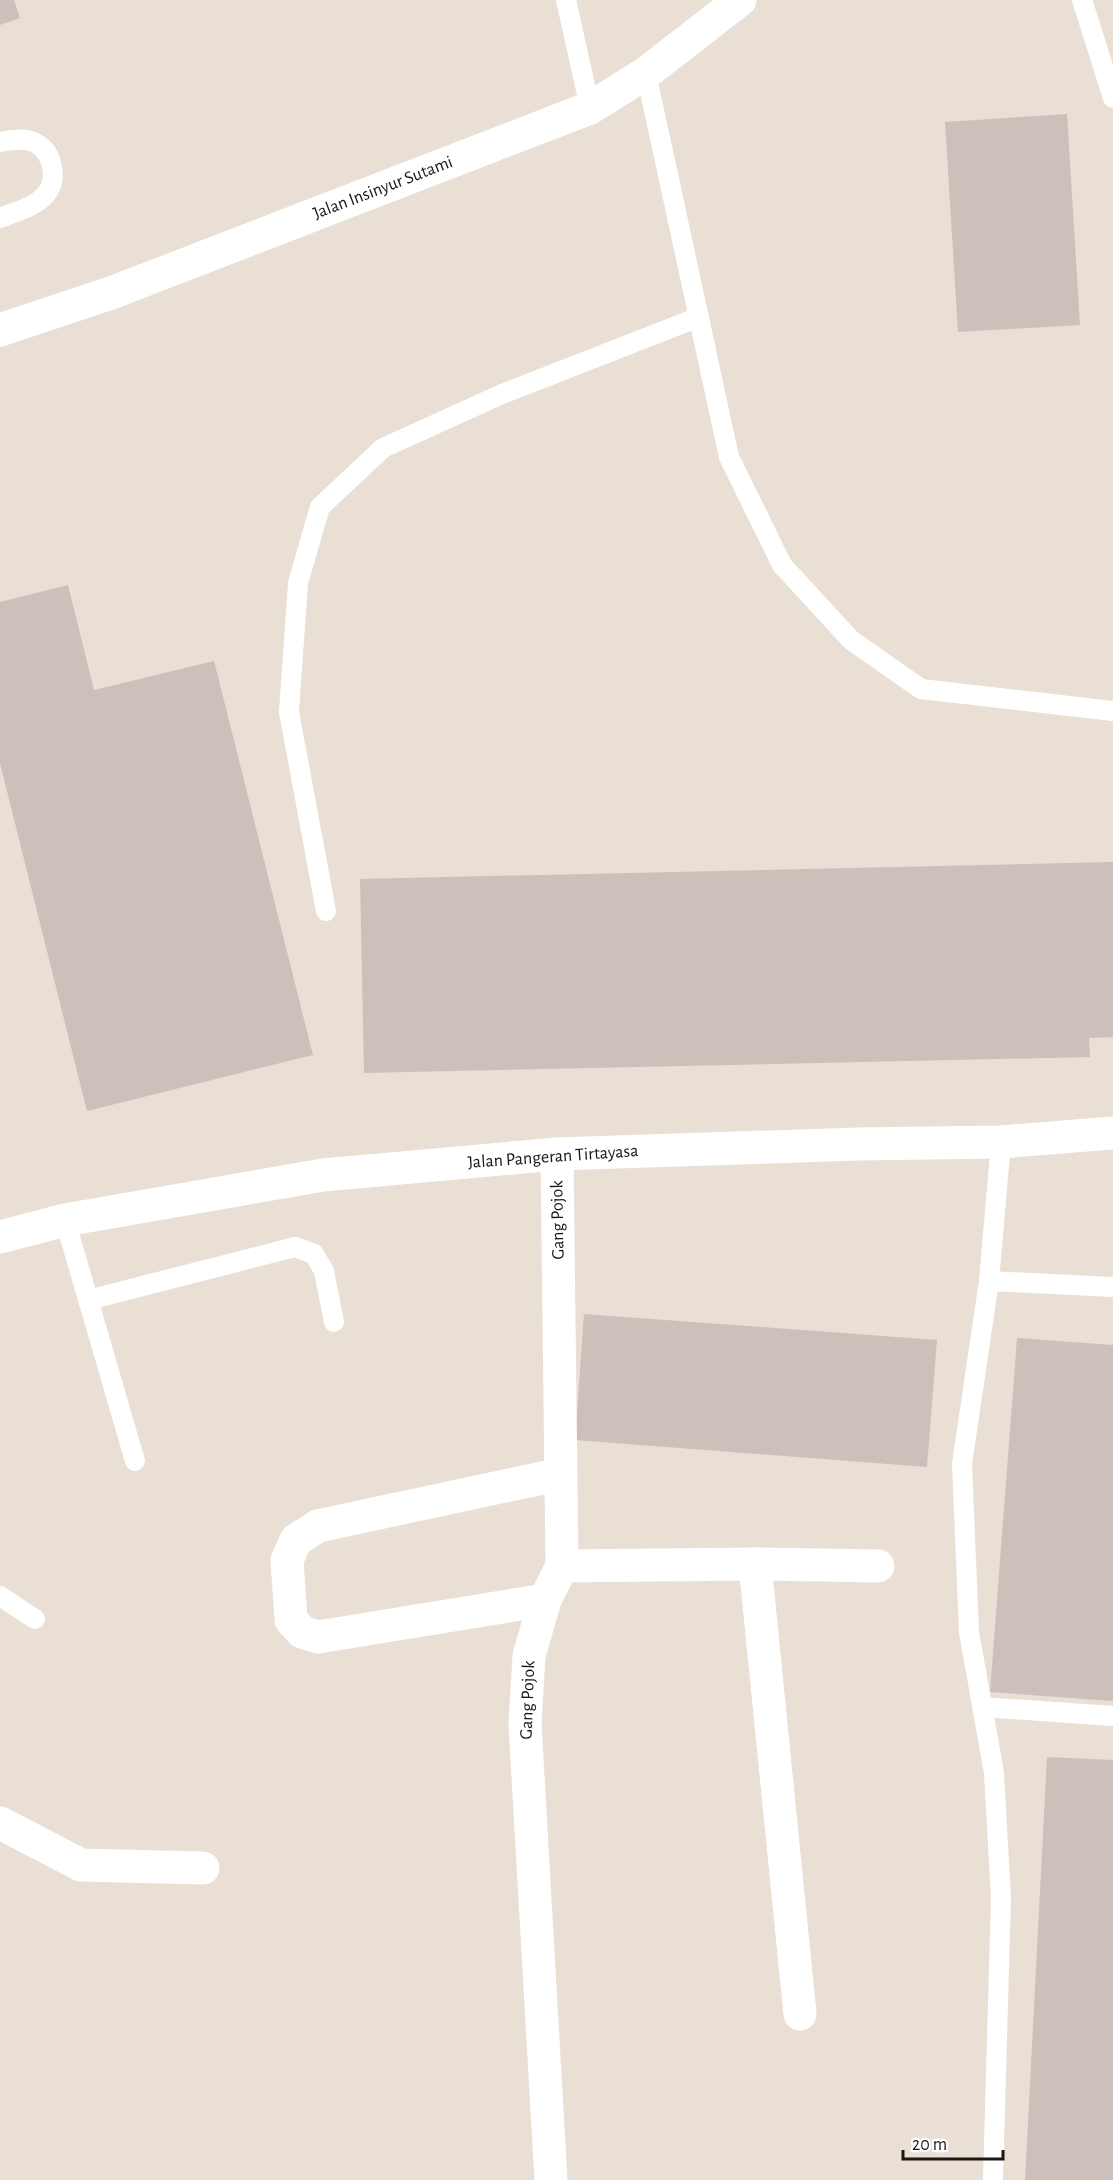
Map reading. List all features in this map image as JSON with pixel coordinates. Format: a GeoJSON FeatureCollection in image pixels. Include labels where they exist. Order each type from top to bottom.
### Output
{"type":"FeatureCollection","features":[{"type":"Feature","properties":{"kind":"main road","name":"Jalan Insinyur Sutami"},"geometry":{"type":"LineString","coordinates":[[0,330],[111,293],[590,108],[646,73],[740,0]]}},
{"type":"Feature","properties":{"kind":"main road","name":"Jalan Pangeran Tirtayasa"},"geometry":{"type":"LineString","coordinates":[[0,1237],[65,1220],[322,1174],[557,1154],[858,1144],[1001,1142],[1113,1133]]}},
{"type":"Feature","properties":{"kind":"main road","name":"Gang Pojok"},"geometry":{"type":"LineString","coordinates":[[551,2180],[525,1724],[529,1656],[545,1600],[562,1566],[557,1154]]}},
{"type":"Feature","properties":{"kind":"main road"},"geometry":{"type":"LineString","coordinates":[[545,1600],[318,1637],[302,1632],[291,1620],[287,1560],[296,1540],[318,1526],[561,1473]]}},
{"type":"Feature","properties":{"kind":"main road"},"geometry":{"type":"LineString","coordinates":[[562,1566],[755,1563],[878,1566]]}},
{"type":"Feature","properties":{"kind":"main road"},"geometry":{"type":"LineString","coordinates":[[755,1563],[800,2014]]}},
{"type":"Feature","properties":{"kind":"main road"},"geometry":{"type":"LineString","coordinates":[[0,1823],[81,1865],[203,1868]]}},
{"type":"Feature","properties":{"kind":"lane"},"geometry":{"type":"LineString","coordinates":[[566,0],[590,108]]}},
{"type":"Feature","properties":{"kind":"lane"},"geometry":{"type":"LineString","coordinates":[[1082,0],[1113,99]]}},
{"type":"Feature","properties":{"kind":"lane"},"geometry":{"type":"LineString","coordinates":[[646,73],[729,457],[782,566],[851,640],[921,689],[1113,711]]}},
{"type":"Feature","properties":{"kind":"lane"},"geometry":{"type":"LineString","coordinates":[[0,142],[22,140],[36,143],[46,152],[52,166],[52,180],[46,194],[33,204],[0,218]]}},
{"type":"Feature","properties":{"kind":"lane"},"geometry":{"type":"LineString","coordinates":[[326,911],[289,712],[298,583],[320,507],[383,448],[502,394],[699,316]]}},
{"type":"Feature","properties":{"kind":"lane"},"geometry":{"type":"LineString","coordinates":[[993,2180],[1001,1898],[994,1773],[969,1632],[962,1464],[989,1281],[1001,1142]]}},
{"type":"Feature","properties":{"kind":"lane"},"geometry":{"type":"LineString","coordinates":[[65,1220],[135,1461]]}},
{"type":"Feature","properties":{"kind":"lane"},"geometry":{"type":"LineString","coordinates":[[88,1299],[296,1247],[314,1254],[324,1271],[334,1322]]}},
{"type":"Feature","properties":{"kind":"lane"},"geometry":{"type":"LineString","coordinates":[[989,1281],[1113,1287]]}},
{"type":"Feature","properties":{"kind":"lane"},"geometry":{"type":"LineString","coordinates":[[0,1596],[34,1619]]}},
{"type":"Feature","properties":{"kind":"lane"},"geometry":{"type":"LineString","coordinates":[[982,1707],[1113,1716]]}},
{"type":"Feature","properties":{"kind":"building"},"geometry":{"type":"Polygon","coordinates":[[[0,0],[14,0],[20,18],[0,25],[0,0]]]}},
{"type":"Feature","properties":{"kind":"building"},"geometry":{"type":"Polygon","coordinates":[[[1067,114],[1080,325],[958,332],[945,122],[1067,114]]]}},
{"type":"Feature","properties":{"kind":"building"},"geometry":{"type":"Polygon","coordinates":[[[68,585],[94,690],[214,661],[313,1055],[87,1111],[0,763],[0,602],[68,585]]]}},
{"type":"Feature","properties":{"kind":"building"},"geometry":{"type":"Polygon","coordinates":[[[1113,862],[1113,1037],[1089,1038],[1090,1057],[364,1073],[360,879],[1113,862]]]}},
{"type":"Feature","properties":{"kind":"building"},"geometry":{"type":"Polygon","coordinates":[[[584,1314],[937,1340],[927,1467],[575,1440],[584,1314]]]}},
{"type":"Feature","properties":{"kind":"building"},"geometry":{"type":"Polygon","coordinates":[[[1017,1338],[1113,1345],[1113,1701],[990,1692],[1017,1338]]]}},
{"type":"Feature","properties":{"kind":"building"},"geometry":{"type":"Polygon","coordinates":[[[1047,1757],[1113,1760],[1113,2180],[1025,2180],[1047,1757]]]}}]}
